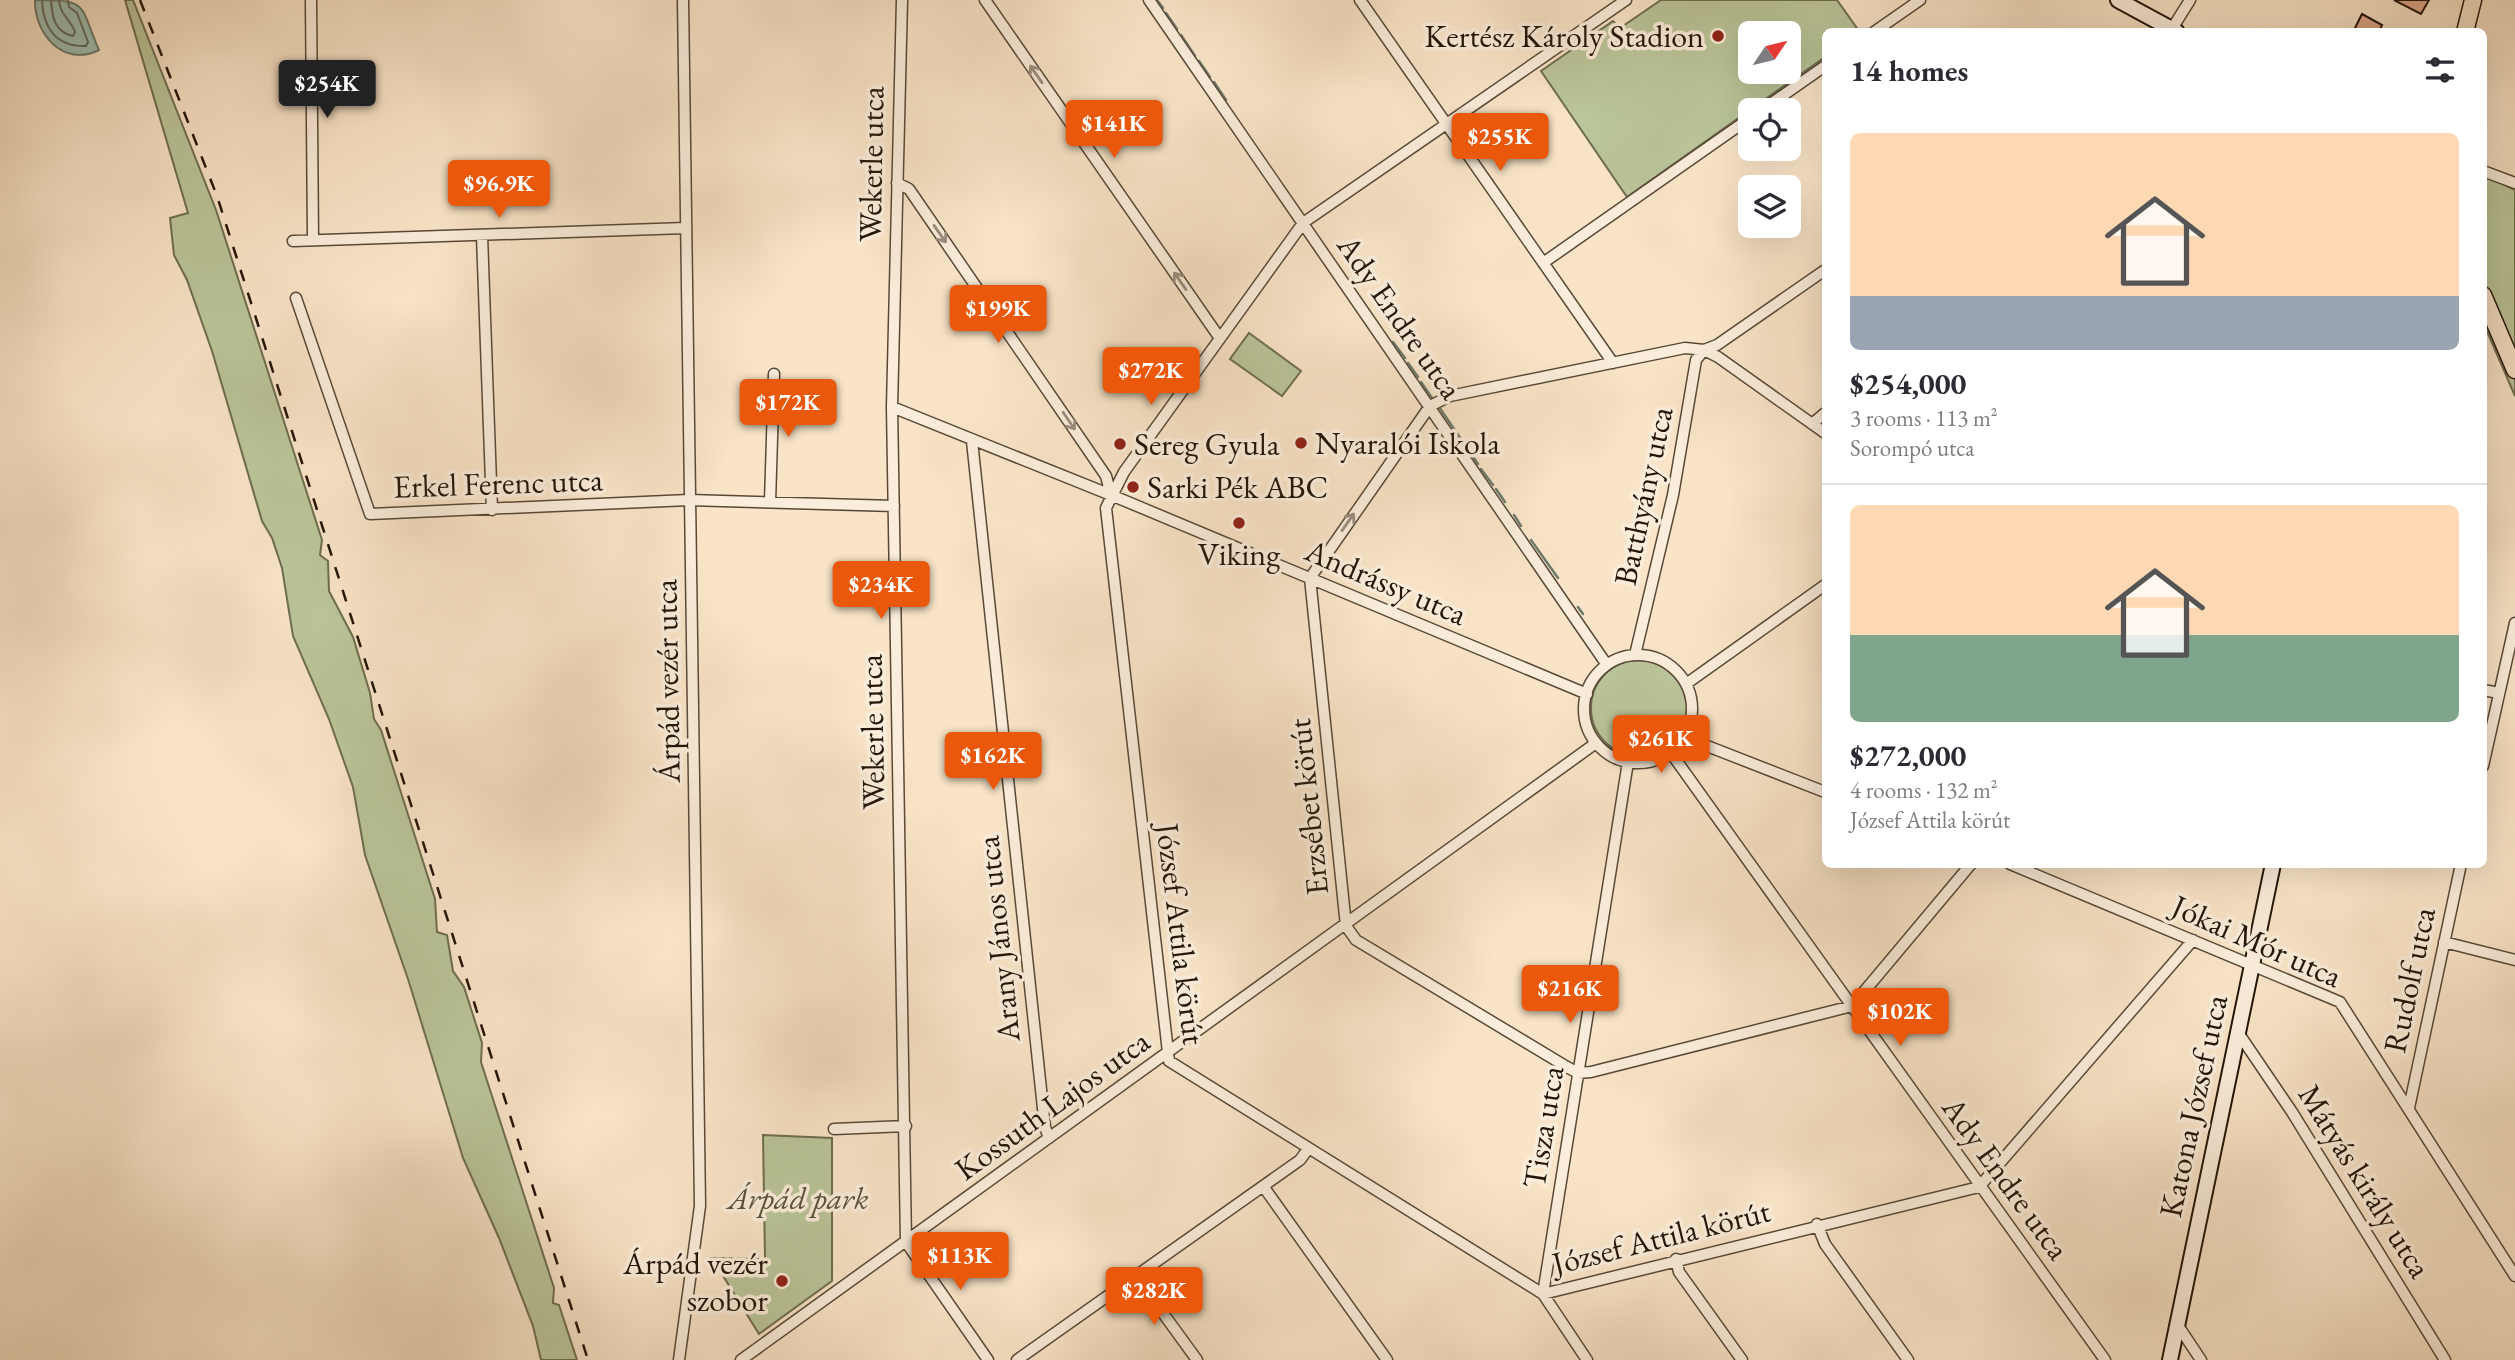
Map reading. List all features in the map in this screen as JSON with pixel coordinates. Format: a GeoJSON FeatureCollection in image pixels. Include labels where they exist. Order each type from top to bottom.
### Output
{"type":"FeatureCollection","features":[{"type":"Feature","properties":{"kind":"main road"},"geometry":{"type":"LineString","coordinates":[[2118,0],[2168,28]]}},
{"type":"Feature","properties":{"kind":"main road"},"geometry":{"type":"LineString","coordinates":[[2466,28],[2473,0]]}},
{"type":"Feature","properties":{"kind":"main road"},"geometry":{"type":"LineString","coordinates":[[2487,304],[2515,370]]}},
{"type":"Feature","properties":{"kind":"main road","name":"Katona József utca"},"geometry":{"type":"LineString","coordinates":[[2170,1360],[2272,868]]}},
{"type":"Feature","properties":{"kind":"street"},"geometry":{"type":"LineString","coordinates":[[311,0],[313,240]]}},
{"type":"Feature","properties":{"kind":"street","name":"Árpád vezér utca"},"geometry":{"type":"LineString","coordinates":[[679,1360],[700,1206],[683,0]]}},
{"type":"Feature","properties":{"kind":"street","name":"Wekerle utca"},"geometry":{"type":"LineString","coordinates":[[902,0],[892,407],[906,1242]]}},
{"type":"Feature","properties":{"kind":"street"},"geometry":{"type":"LineString","coordinates":[[985,0],[1219,337]]}},
{"type":"Feature","properties":{"kind":"street","name":"Ady Endre utca"},"geometry":{"type":"LineString","coordinates":[[1149,0],[1607,665]]}},
{"type":"Feature","properties":{"kind":"street"},"geometry":{"type":"LineString","coordinates":[[1360,0],[1614,363]]}},
{"type":"Feature","properties":{"kind":"street","name":"József Attila körút"},"geometry":{"type":"LineString","coordinates":[[1626,0],[1303,223],[1219,337],[1111,495],[1106,508],[1166,1055],[1173,1066],[1543,1294],[1816,1224],[1979,1187]]}},
{"type":"Feature","properties":{"kind":"street"},"geometry":{"type":"LineString","coordinates":[[1880,28],[1920,0]]}},
{"type":"Feature","properties":{"kind":"street"},"geometry":{"type":"LineString","coordinates":[[2175,28],[2190,0]]}},
{"type":"Feature","properties":{"kind":"street"},"geometry":{"type":"LineString","coordinates":[[1779,98],[1822,68]]}},
{"type":"Feature","properties":{"kind":"street"},"geometry":{"type":"LineString","coordinates":[[1543,263],[1738,126]]}},
{"type":"Feature","properties":{"kind":"street"},"geometry":{"type":"LineString","coordinates":[[2487,172],[2515,183]]}},
{"type":"Feature","properties":{"kind":"street"},"geometry":{"type":"LineString","coordinates":[[897,183],[909,189],[1055,400],[1106,476],[1111,495]]}},
{"type":"Feature","properties":{"kind":"street"},"geometry":{"type":"LineString","coordinates":[[293,242],[686,228]]}},
{"type":"Feature","properties":{"kind":"street"},"geometry":{"type":"LineString","coordinates":[[482,236],[492,510]]}},
{"type":"Feature","properties":{"kind":"street"},"geometry":{"type":"LineString","coordinates":[[1310,578],[1430,406],[1450,396],[1685,348],[1703,349],[1717,345],[1822,272]]}},
{"type":"Feature","properties":{"kind":"street","name":"Erkel Ferenc utca"},"geometry":{"type":"LineString","coordinates":[[296,298],[370,514],[689,500],[894,506]]}},
{"type":"Feature","properties":{"kind":"street"},"geometry":{"type":"LineString","coordinates":[[1703,349],[1822,431]]}},
{"type":"Feature","properties":{"kind":"street","name":"Batthyány utca"},"geometry":{"type":"LineString","coordinates":[[1635,655],[1673,495],[1696,360],[1703,349]]}},
{"type":"Feature","properties":{"kind":"street"},"geometry":{"type":"LineString","coordinates":[[770,502],[774,374]]}},
{"type":"Feature","properties":{"kind":"street","name":"Andrássy utca"},"geometry":{"type":"LineString","coordinates":[[892,407],[1111,495],[1587,694]]}},
{"type":"Feature","properties":{"kind":"street"},"geometry":{"type":"LineString","coordinates":[[1812,424],[1822,416]]}},
{"type":"Feature","properties":{"kind":"street","name":"Arany János utca"},"geometry":{"type":"LineString","coordinates":[[972,441],[1042,1100],[1049,1138]]}},
{"type":"Feature","properties":{"kind":"street","name":"Erzsébet körút"},"geometry":{"type":"LineString","coordinates":[[1310,578],[1346,926],[1356,940],[1578,1073]]}},
{"type":"Feature","properties":{"kind":"street"},"geometry":{"type":"LineString","coordinates":[[1686,684],[1822,587]]}},
{"type":"Feature","properties":{"kind":"street"},"geometry":{"type":"LineString","coordinates":[[2487,748],[2515,623]]}},
{"type":"Feature","properties":{"kind":"street"},"geometry":{"type":"LineString","coordinates":[[1635,655],[1665,662],[1686,684],[1692,700],[1692,718],[1686,734],[1671,753],[1643,763],[1628,762],[1615,757],[1596,743],[1588,728],[1584,711],[1592,682],[1607,665],[1635,655]]}},
{"type":"Feature","properties":{"kind":"street"},"geometry":{"type":"LineString","coordinates":[[2487,691],[2499,694]]}},
{"type":"Feature","properties":{"kind":"street"},"geometry":{"type":"LineString","coordinates":[[1686,734],[1703,744],[1822,791]]}},
{"type":"Feature","properties":{"kind":"street","name":"Kossuth Lajos utca"},"geometry":{"type":"LineString","coordinates":[[741,1360],[1346,926],[1596,743]]}},
{"type":"Feature","properties":{"kind":"street","name":"Ady Endre utca"},"geometry":{"type":"LineString","coordinates":[[1671,753],[2105,1360]]}},
{"type":"Feature","properties":{"kind":"street","name":"Tisza utca"},"geometry":{"type":"LineString","coordinates":[[1543,1294],[1628,762]]}},
{"type":"Feature","properties":{"kind":"street"},"geometry":{"type":"LineString","coordinates":[[1578,1073],[1852,1006],[1968,868]]}},
{"type":"Feature","properties":{"kind":"street","name":"Jókai Mór utca"},"geometry":{"type":"LineString","coordinates":[[2020,868],[2340,1002],[2515,1276]]}},
{"type":"Feature","properties":{"kind":"street","name":"Rudolf utca"},"geometry":{"type":"LineString","coordinates":[[2409,1108],[2460,868]]}},
{"type":"Feature","properties":{"kind":"street"},"geometry":{"type":"LineString","coordinates":[[1979,1187],[2193,940]]}},
{"type":"Feature","properties":{"kind":"street"},"geometry":{"type":"LineString","coordinates":[[2444,942],[2515,960]]}},
{"type":"Feature","properties":{"kind":"street","name":"Mátyás király utca"},"geometry":{"type":"LineString","coordinates":[[2237,1031],[2292,1112],[2445,1360]]}},
{"type":"Feature","properties":{"kind":"street"},"geometry":{"type":"LineString","coordinates":[[834,1129],[906,1126]]}},
{"type":"Feature","properties":{"kind":"street"},"geometry":{"type":"LineString","coordinates":[[1017,1360],[1300,1160],[1308,1149]]}},
{"type":"Feature","properties":{"kind":"street"},"geometry":{"type":"LineString","coordinates":[[1262,1186],[1387,1360]]}},
{"type":"Feature","properties":{"kind":"street"},"geometry":{"type":"LineString","coordinates":[[1816,1224],[1825,1244],[1908,1360]]}},
{"type":"Feature","properties":{"kind":"street"},"geometry":{"type":"LineString","coordinates":[[906,1242],[988,1360]]}},
{"type":"Feature","properties":{"kind":"street"},"geometry":{"type":"LineString","coordinates":[[1676,1259],[1679,1272],[1742,1360]]}},
{"type":"Feature","properties":{"kind":"street"},"geometry":{"type":"LineString","coordinates":[[1136,1276],[1197,1360]]}},
{"type":"Feature","properties":{"kind":"street"},"geometry":{"type":"LineString","coordinates":[[1543,1294],[1587,1360]]}},
{"type":"Feature","properties":{"kind":"street"},"geometry":{"type":"LineString","coordinates":[[2177,1324],[2201,1360]]}},
{"type":"Feature","properties":{"kind":"green space"},"geometry":{"type":"Polygon","coordinates":[[[125,0],[133,0],[216,210],[322,540],[320,555],[328,561],[329,591],[353,637],[370,693],[374,719],[381,730],[435,899],[437,932],[447,935],[453,971],[464,987],[482,1043],[481,1062],[554,1288],[553,1303],[559,1305],[577,1360],[541,1360],[533,1326],[499,1238],[463,1158],[408,979],[365,855],[353,787],[329,719],[293,636],[282,568],[272,538],[262,521],[212,351],[187,280],[174,255],[170,218],[188,213],[125,0]]]}},
{"type":"Feature","properties":{"kind":"green space"},"geometry":{"type":"Polygon","coordinates":[[[1661,0],[1837,0],[1857,28],[1822,28],[1822,59],[1801,74],[1801,21],[1738,21],[1738,84],[1787,84],[1767,98],[1738,98],[1738,119],[1627,197],[1541,71],[1613,21],[1620,28],[1661,0]]]}},
{"type":"Feature","properties":{"kind":"green space"},"geometry":{"type":"Polygon","coordinates":[[[2487,176],[2515,190],[2515,396],[2487,331],[2487,176]]]}},
{"type":"Feature","properties":{"kind":"green space"},"geometry":{"type":"Polygon","coordinates":[[[1249,333],[1301,371],[1282,396],[1230,359],[1249,333]]]}},
{"type":"Feature","properties":{"kind":"green space"},"geometry":{"type":"Polygon","coordinates":[[[1630,660],[1648,660],[1666,668],[1679,681],[1687,699],[1684,727],[1666,748],[1648,756],[1630,756],[1612,748],[1599,735],[1591,717],[1591,699],[1599,681],[1612,668],[1630,660]]]}},
{"type":"Feature","properties":{"kind":"green space","name":"Árpád park"},"geometry":{"type":"Polygon","coordinates":[[[763,1135],[832,1138],[832,1281],[759,1334],[712,1258],[765,1259],[763,1135]]]}},
{"type":"Feature","properties":{"kind":"water"},"geometry":{"type":"Polygon","coordinates":[[[35,0],[65,1],[80,8],[99,50],[74,55],[54,44],[40,25],[35,0]]]}},
{"type":"Feature","properties":{"kind":"building"},"geometry":{"type":"Polygon","coordinates":[[[2394,0],[2429,0],[2421,14],[2394,0]]]}},
{"type":"Feature","properties":{"kind":"building"},"geometry":{"type":"Polygon","coordinates":[[[2362,14],[2382,25],[2381,28],[2355,28],[2362,14]]]}},
{"type":"Feature","properties":{"kind":"waterway"},"geometry":{"type":"LineString","coordinates":[[1157,0],[1163,8]]}},
{"type":"Feature","properties":{"kind":"waterway"},"geometry":{"type":"LineString","coordinates":[[1166,13],[1177,29]]}},
{"type":"Feature","properties":{"kind":"waterway"},"geometry":{"type":"LineString","coordinates":[[1181,35],[1195,56]]}},
{"type":"Feature","properties":{"kind":"waterway"},"geometry":{"type":"LineString","coordinates":[[1199,61],[1210,77]]}},
{"type":"Feature","properties":{"kind":"waterway"},"geometry":{"type":"LineString","coordinates":[[1214,82],[1226,100]]}},
{"type":"Feature","properties":{"kind":"waterway"},"geometry":{"type":"LineString","coordinates":[[1393,342],[1405,358]]}},
{"type":"Feature","properties":{"kind":"waterway"},"geometry":{"type":"LineString","coordinates":[[1408,363],[1418,377]]}},
{"type":"Feature","properties":{"kind":"waterway"},"geometry":{"type":"LineString","coordinates":[[1421,382],[1432,398]]}},
{"type":"Feature","properties":{"kind":"waterway"},"geometry":{"type":"LineString","coordinates":[[1439,407],[1478,464]]}},
{"type":"Feature","properties":{"kind":"waterway"},"geometry":{"type":"LineString","coordinates":[[1481,469],[1493,485]]}},
{"type":"Feature","properties":{"kind":"waterway"},"geometry":{"type":"LineString","coordinates":[[1496,489],[1505,502]]}},
{"type":"Feature","properties":{"kind":"waterway"},"geometry":{"type":"LineString","coordinates":[[1514,515],[1521,526]]}},
{"type":"Feature","properties":{"kind":"waterway"},"geometry":{"type":"LineString","coordinates":[[1531,540],[1558,578]]}},
{"type":"Feature","properties":{"kind":"waterway"},"geometry":{"type":"LineString","coordinates":[[1578,607],[1583,614]]}},
{"type":"Feature","properties":{"kind":"railway"},"geometry":{"type":"LineString","coordinates":[[140,0],[217,196],[588,1360]]}},
{"type":"Feature","properties":{"kind":"place","name":"Kertész Károly Stadion"},"geometry":{"type":"Point","coordinates":[1718,36]}},
{"type":"Feature","properties":{"kind":"place","name":"Nyaralói Iskola"},"geometry":{"type":"Point","coordinates":[1301,443]}},
{"type":"Feature","properties":{"kind":"place","name":"Sereg Gyula"},"geometry":{"type":"Point","coordinates":[1120,444]}},
{"type":"Feature","properties":{"kind":"place","name":"Sarki Pék ABC"},"geometry":{"type":"Point","coordinates":[1133,487]}},
{"type":"Feature","properties":{"kind":"place","name":"Viking"},"geometry":{"type":"Point","coordinates":[1239,523]}},
{"type":"Feature","properties":{"kind":"place","name":"Árpád vezér szobor"},"geometry":{"type":"Point","coordinates":[782,1281]}}]}
